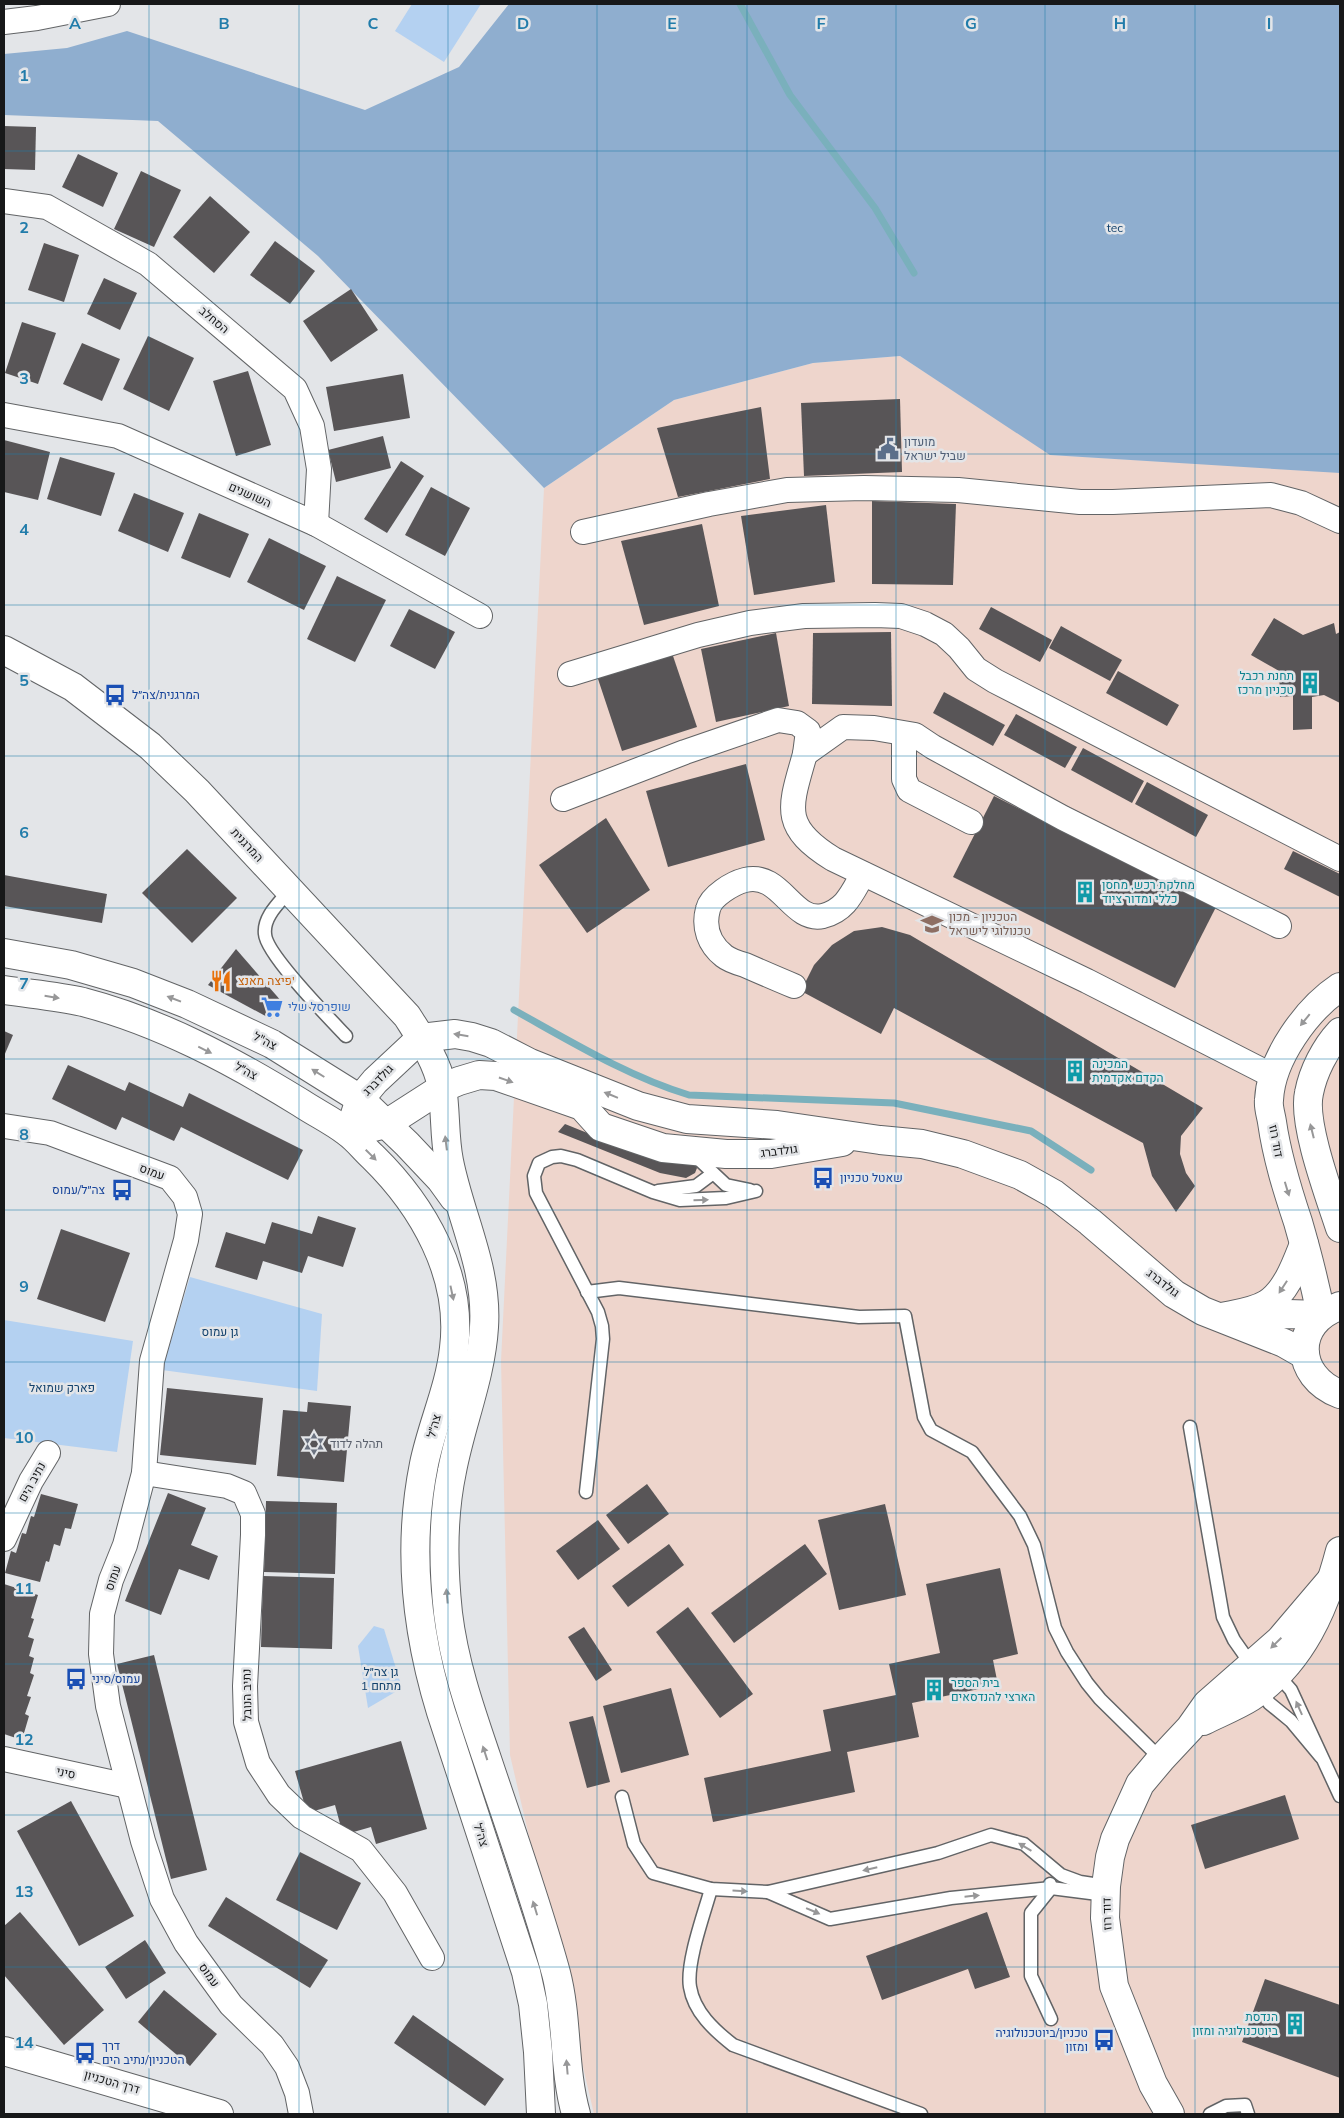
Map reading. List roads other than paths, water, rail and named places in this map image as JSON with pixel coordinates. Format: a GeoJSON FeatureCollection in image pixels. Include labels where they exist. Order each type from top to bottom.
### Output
{"type":"FeatureCollection","features":[{"type":"Feature","properties":{"kind":"street"},"geometry":{"type":"LineString","coordinates":[[4,22],[37,18],[108,4]]}},
{"type":"Feature","properties":{"kind":"street","name":"הסחלב"},"geometry":{"type":"LineString","coordinates":[[4,201],[47,207],[148,264],[295,389],[312,426],[319,469],[316,524]]}},
{"type":"Feature","properties":{"kind":"street","name":"השושנים"},"geometry":{"type":"LineString","coordinates":[[4,415],[118,436],[316,524],[480,616]]}},
{"type":"Feature","properties":{"kind":"street"},"geometry":{"type":"LineString","coordinates":[[583,532],[709,504],[787,490],[864,488],[958,490],[1080,502],[1271,494],[1301,503],[1340,522]]}},
{"type":"Feature","properties":{"kind":"street"},"geometry":{"type":"LineString","coordinates":[[570,674],[698,635],[750,623],[804,616],[901,616],[925,624],[944,634],[959,648],[976,669],[995,681],[1340,859]]}},
{"type":"Feature","properties":{"kind":"street","name":"המרגנית"},"geometry":{"type":"LineString","coordinates":[[4,650],[73,687],[150,746],[196,791],[400,1009],[421,1038],[437,1068],[442,1088],[444,1127],[449,1163],[468,1224]]}},
{"type":"Feature","properties":{"kind":"street"},"geometry":{"type":"LineString","coordinates":[[563,799],[685,752],[778,720],[797,723],[808,731],[805,754],[792,800],[796,827],[812,846],[863,874],[1087,981],[1273,1076]]}},
{"type":"Feature","properties":{"kind":"street"},"geometry":{"type":"LineString","coordinates":[[805,754],[843,727],[874,728],[915,735],[933,747],[1063,818],[1279,926]]}},
{"type":"Feature","properties":{"kind":"street"},"geometry":{"type":"LineString","coordinates":[[904,734],[904,779],[909,790],[971,822]]}},
{"type":"Feature","properties":{"kind":"street"},"geometry":{"type":"LineString","coordinates":[[794,986],[724,957],[710,940],[705,926],[708,907],[719,893],[746,880],[767,881],[805,915],[821,917],[838,911],[847,901],[863,874]]}},
{"type":"Feature","properties":{"kind":"street","name":"צה\"ל"},"geometry":{"type":"LineString","coordinates":[[4,953],[102,973],[187,1004],[272,1044],[360,1099],[446,1187],[454,1197],[468,1224]]}},
{"type":"Feature","properties":{"kind":"street","name":"דוד רוז"},"geometry":{"type":"LineString","coordinates":[[1331,1310],[1304,1244],[1275,1144],[1269,1100],[1273,1076],[1287,1046],[1304,1021],[1327,996],[1340,986]]}},
{"type":"Feature","properties":{"kind":"street","name":"צה״ל"},"geometry":{"type":"LineString","coordinates":[[4,990],[81,1002],[174,1035],[251,1072],[349,1133],[383,1167],[424,1220],[443,1262],[453,1300],[454,1348],[426,1456],[418,1502],[415,1575],[419,1620],[430,1677],[526,1972],[533,2004],[538,2052],[541,2114]]}},
{"type":"Feature","properties":{"kind":"street"},"geometry":{"type":"LineString","coordinates":[[1340,1032],[1319,1063],[1308,1094],[1310,1124],[1324,1179],[1340,1228]]}},
{"type":"Feature","properties":{"kind":"street","name":"גולדברג"},"geometry":{"type":"LineString","coordinates":[[349,1133],[360,1099],[374,1081],[421,1038],[455,1034],[472,1037],[530,1063],[638,1106],[688,1119],[777,1125],[922,1144],[947,1150],[1020,1175],[1054,1194],[1090,1222],[1174,1294],[1203,1310],[1284,1344],[1305,1355]]}},
{"type":"Feature","properties":{"kind":"street","name":"גולדברג"},"geometry":{"type":"LineString","coordinates":[[349,1133],[386,1124],[442,1088],[459,1080],[480,1075],[496,1076],[582,1106],[601,1126],[663,1148],[726,1154],[771,1154],[865,1138]]}},
{"type":"Feature","properties":{"kind":"street"},"geometry":{"type":"LineString","coordinates":[[582,1106],[663,1129],[830,1144]]}},
{"type":"Feature","properties":{"kind":"street","name":"עמוס"},"geometry":{"type":"LineString","coordinates":[[4,1126],[50,1133],[170,1178],[185,1197],[190,1214],[186,1240],[152,1361],[144,1474],[125,1544],[111,1580],[102,1614],[101,1650],[108,1706],[128,1786],[162,1899],[186,1943],[231,2005],[272,2045],[287,2066],[297,2093],[301,2114]]}},
{"type":"Feature","properties":{"kind":"street"},"geometry":{"type":"LineString","coordinates":[[468,1224],[482,1277],[484,1324],[479,1368],[452,1470],[448,1499],[444,1560],[448,1615],[453,1646],[464,1690],[557,1976],[569,2090],[576,2114]]}},
{"type":"Feature","properties":{"kind":"street"},"geometry":{"type":"LineString","coordinates":[[1222,1317],[1268,1304],[1279,1294],[1292,1272],[1304,1244]]}},
{"type":"Feature","properties":{"kind":"street"},"geometry":{"type":"LineString","coordinates":[[1222,1317],[1331,1310]]}},
{"type":"Feature","properties":{"kind":"street"},"geometry":{"type":"LineString","coordinates":[[1331,1310],[1312,1324],[1304,1342],[1305,1355],[1308,1369],[1317,1381],[1328,1390],[1340,1394]]}},
{"type":"Feature","properties":{"kind":"street","name":"נתיב הים"},"geometry":{"type":"LineString","coordinates":[[4,1539],[31,1481],[48,1453]]}},
{"type":"Feature","properties":{"kind":"street","name":"נתיב הנובל"},"geometry":{"type":"LineString","coordinates":[[144,1474],[227,1486],[244,1494],[252,1514],[253,1535],[245,1686],[246,1722],[258,1763],[279,1795],[302,1817],[362,1850],[395,1893],[432,1958]]}},
{"type":"Feature","properties":{"kind":"street","name":"דוד רוז"},"geometry":{"type":"LineString","coordinates":[[1170,2114],[1153,2084],[1114,1986],[1105,1918],[1097,1888],[1128,1807],[1140,1784],[1190,1728],[1207,1704],[1264,1676],[1280,1640],[1331,1580],[1340,1551]]}},
{"type":"Feature","properties":{"kind":"street","name":"סיני"},"geometry":{"type":"LineString","coordinates":[[4,1759],[128,1786]]}},
{"type":"Feature","properties":{"kind":"street","name":"דרך הטכניון"},"geometry":{"type":"LineString","coordinates":[[4,2051],[219,2114]]}},
{"type":"Feature","properties":{"kind":"lane"},"geometry":{"type":"LineString","coordinates":[[289,891],[267,918],[264,934],[273,953],[346,1036]]}},
{"type":"Feature","properties":{"kind":"lane"},"geometry":{"type":"LineString","coordinates":[[586,1492],[603,1339],[602,1326],[598,1312],[536,1193],[534,1176],[540,1163],[552,1157],[561,1156],[577,1160],[653,1192],[680,1200],[726,1198],[756,1191],[726,1185],[712,1174],[691,1152]]}},
{"type":"Feature","properties":{"kind":"lane"},"geometry":{"type":"LineString","coordinates":[[653,1192],[696,1186],[712,1174]]}},
{"type":"Feature","properties":{"kind":"lane"},"geometry":{"type":"LineString","coordinates":[[587,1292],[619,1288],[859,1317],[904,1316],[924,1416],[931,1430],[972,1452],[1020,1516],[1034,1545],[1055,1628],[1067,1652],[1100,1699],[1161,1759]]}},
{"type":"Feature","properties":{"kind":"lane"},"geometry":{"type":"LineString","coordinates":[[1190,1427],[1223,1617],[1234,1640],[1264,1676],[1291,1690],[1340,1796]]}},
{"type":"Feature","properties":{"kind":"lane"},"geometry":{"type":"LineString","coordinates":[[1264,1676],[1270,1703],[1292,1721],[1321,1757]]}},
{"type":"Feature","properties":{"kind":"lane"},"geometry":{"type":"LineString","coordinates":[[622,1797],[634,1844],[653,1874],[711,1889],[768,1892],[938,1854],[991,1834],[1024,1844],[1061,1875],[1097,1888]]}},
{"type":"Feature","properties":{"kind":"lane"},"geometry":{"type":"LineString","coordinates":[[1050,1866],[1050,1888],[1031,1913],[1031,1976],[1050,2019]]}},
{"type":"Feature","properties":{"kind":"lane"},"geometry":{"type":"LineString","coordinates":[[768,1892],[830,1919],[951,1898],[1050,1888],[1097,1888]]}},
{"type":"Feature","properties":{"kind":"lane"},"geometry":{"type":"LineString","coordinates":[[711,1889],[692,1961],[690,1987],[698,2009],[713,2029],[733,2045],[921,2114]]}},
{"type":"Feature","properties":{"kind":"lane"},"geometry":{"type":"LineString","coordinates":[[1210,2114],[1226,2106],[1245,2105],[1248,2114]]}},
{"type":"Feature","properties":{"kind":"waterway"},"geometry":{"type":"LineString","coordinates":[[740,4],[790,95],[875,208],[914,273]]}},
{"type":"Feature","properties":{"kind":"waterway"},"geometry":{"type":"LineString","coordinates":[[514,1010],[621,1068],[689,1095],[894,1103],[1031,1131],[1091,1170]]}},
{"type":"Feature","properties":{"kind":"place","name":"מועדון שביל ישראל"},"geometry":{"type":"Point","coordinates":[888,449]}},
{"type":"Feature","properties":{"kind":"place","name":"תחנת רכבל טכניון מרכז"},"geometry":{"type":"Point","coordinates":[1310,683]}},
{"type":"Feature","properties":{"kind":"place","name":"המרגנית/צה״ל"},"geometry":{"type":"Point","coordinates":[115,695]}},
{"type":"Feature","properties":{"kind":"place","name":"מחלקת רכש, מחסן כללי ומדור ציוד"},"geometry":{"type":"Point","coordinates":[1085,892]}},
{"type":"Feature","properties":{"kind":"place","name":"הטכניון - מכון טכנולוגי לישראל"},"geometry":{"type":"Point","coordinates":[932,924]}},
{"type":"Feature","properties":{"kind":"place","name":"פיצה מאנצ'"},"geometry":{"type":"Point","coordinates":[221,981]}},
{"type":"Feature","properties":{"kind":"place","name":"שופרסל שלי"},"geometry":{"type":"Point","coordinates":[272,1007]}},
{"type":"Feature","properties":{"kind":"place","name":"המכינה הקדם אקדמית"},"geometry":{"type":"Point","coordinates":[1075,1071]}},
{"type":"Feature","properties":{"kind":"place","name":"שאטל טכניון"},"geometry":{"type":"Point","coordinates":[823,1178]}},
{"type":"Feature","properties":{"kind":"place","name":"צה״ל/עמוס"},"geometry":{"type":"Point","coordinates":[122,1190]}},
{"type":"Feature","properties":{"kind":"place","name":"תהלה לדוד"},"geometry":{"type":"Point","coordinates":[314,1444]}},
{"type":"Feature","properties":{"kind":"place","name":"עמוס/סיני"},"geometry":{"type":"Point","coordinates":[76,1679]}},
{"type":"Feature","properties":{"kind":"place","name":"בית הספר הארצי להנדסאים"},"geometry":{"type":"Point","coordinates":[934,1690]}},
{"type":"Feature","properties":{"kind":"place","name":"הנדסת ביוטכנולוגיה ומזון"},"geometry":{"type":"Point","coordinates":[1295,2024]}},
{"type":"Feature","properties":{"kind":"place","name":"טכניון/ביוטכנולוגיה ומזון"},"geometry":{"type":"Point","coordinates":[1104,2040]}},
{"type":"Feature","properties":{"kind":"place","name":"דרך הטכניון/נתיב הים"},"geometry":{"type":"Point","coordinates":[85,2053]}},
{"type":"Feature","properties":{"kind":"park label","name":"tec"},"geometry":{"type":"Point","coordinates":[1115,228]}},
{"type":"Feature","properties":{"kind":"park label","name":"גן עמוס"},"geometry":{"type":"Point","coordinates":[220,1332]}},
{"type":"Feature","properties":{"kind":"park label","name":"פארק שמואל"},"geometry":{"type":"Point","coordinates":[62,1388]}},
{"type":"Feature","properties":{"kind":"park label","name":"גן צה״ל מתחם 1"},"geometry":{"type":"Point","coordinates":[381,1679]}}]}
